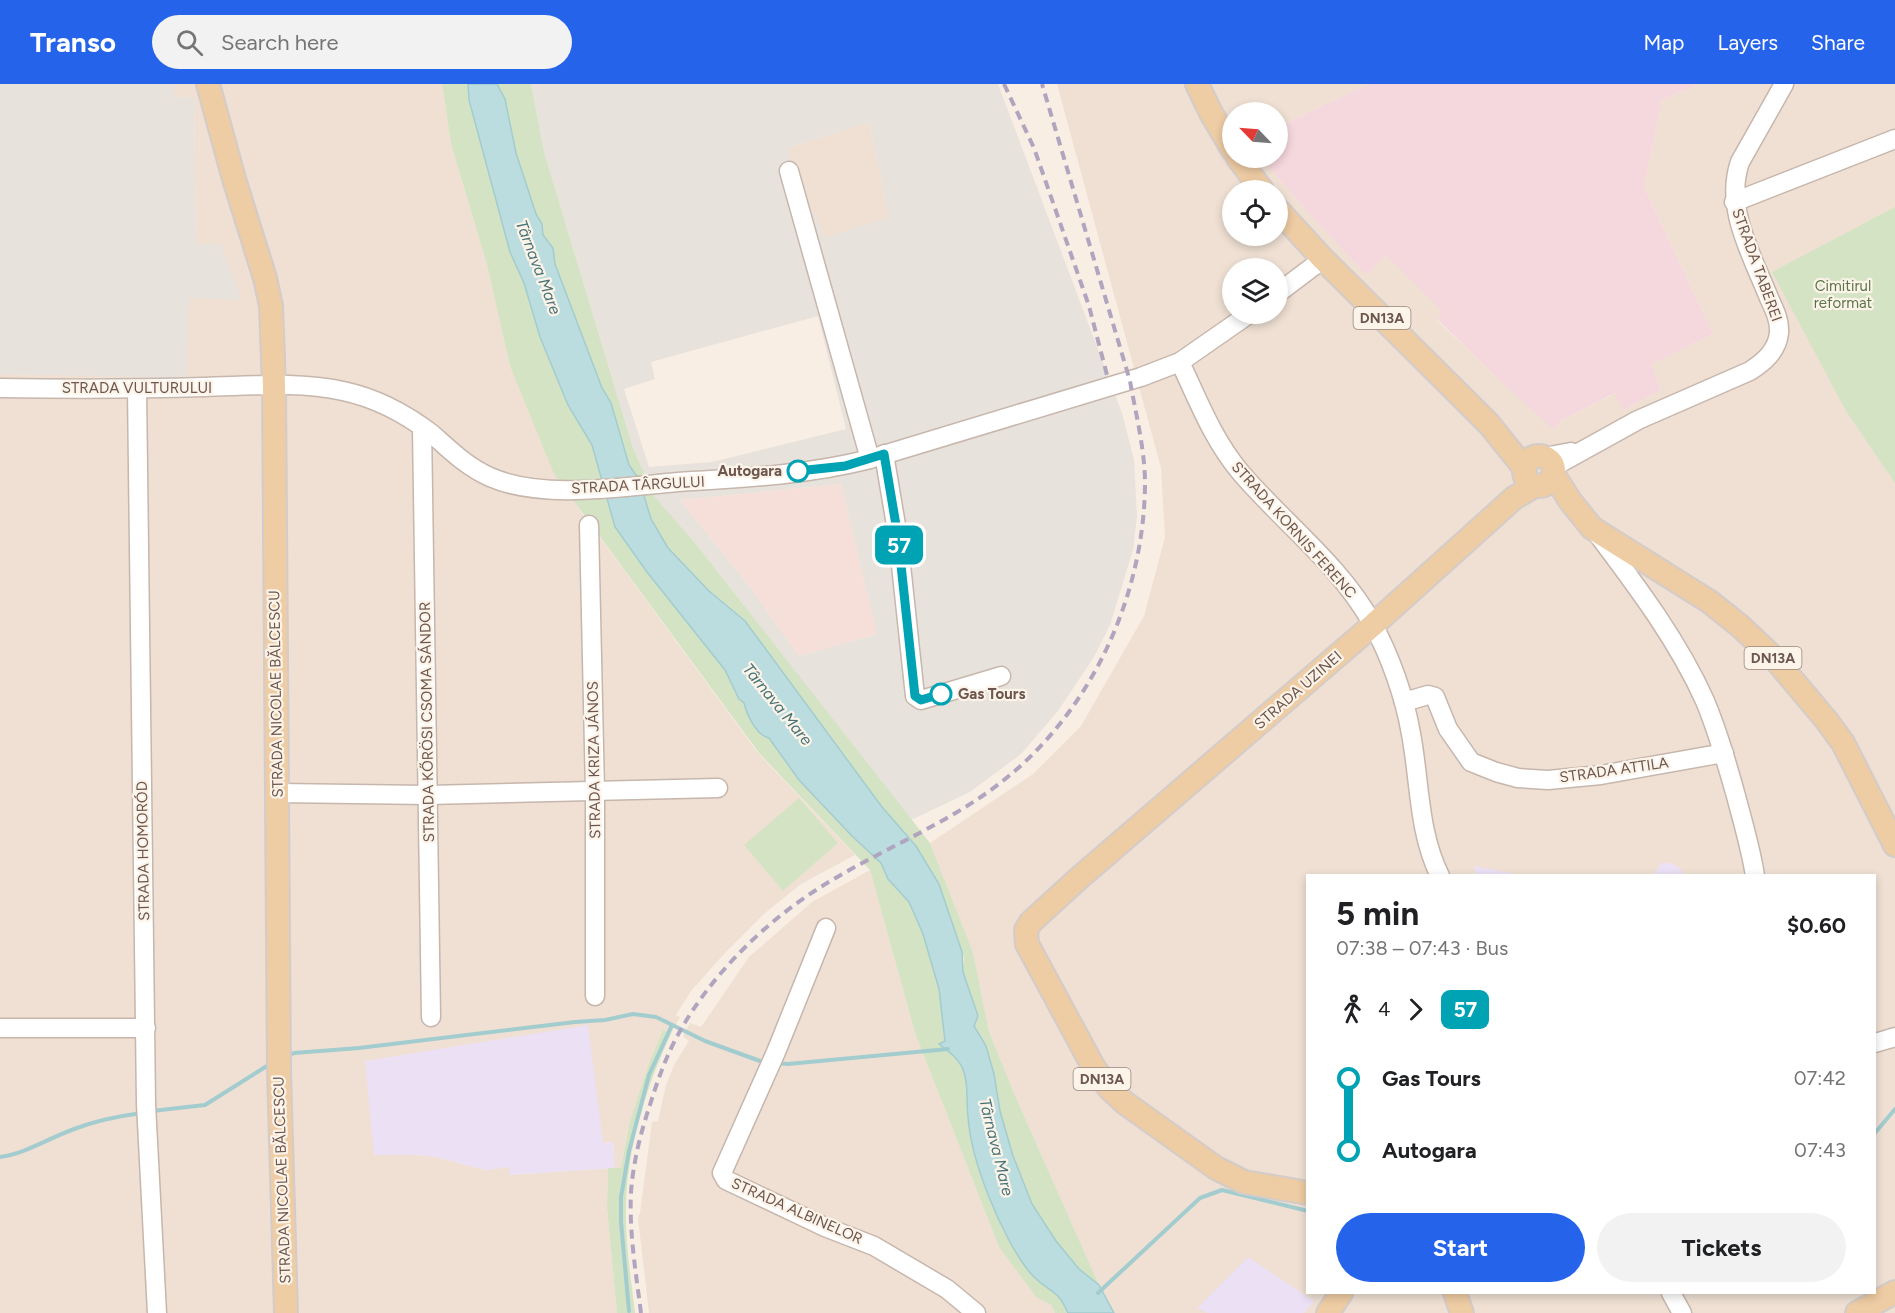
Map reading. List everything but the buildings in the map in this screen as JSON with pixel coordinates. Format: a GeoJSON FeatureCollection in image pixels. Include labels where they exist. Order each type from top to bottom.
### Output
{"type":"FeatureCollection","features":[{"type":"Feature","properties":{"kind":"main road","name":"STRADA NICOLAE BĂLCESCU"},"geometry":{"type":"LineString","coordinates":[[208,84],[234,179],[266,278],[271,306],[274,386],[279,1071],[286,1313]]}},
{"type":"Feature","properties":{"kind":"main road"},"geometry":{"type":"LineString","coordinates":[[1197,84],[1222,132]]}},
{"type":"Feature","properties":{"kind":"main road","name":"DN13A"},"geometry":{"type":"LineString","coordinates":[[1288,221],[1323,259],[1489,424],[1540,471],[1592,528],[1710,602],[1740,626],[1774,659],[1843,743],[1895,845]]}},
{"type":"Feature","properties":{"kind":"main road","name":"STRADA UZINEI"},"geometry":{"type":"LineString","coordinates":[[1306,1193],[1244,1182],[1216,1168],[1125,1103],[1109,1088],[1094,1068],[1027,944],[1026,930],[1031,922],[1078,879],[1373,625],[1514,498],[1540,471]]}},
{"type":"Feature","properties":{"kind":"main road"},"geometry":{"type":"LineString","coordinates":[[1857,1313],[1895,1292]]}},
{"type":"Feature","properties":{"kind":"main road"},"geometry":{"type":"LineString","coordinates":[[1455,1294],[1462,1313]]}},
{"type":"Feature","properties":{"kind":"street","name":"STRADA TABEREI"},"geometry":{"type":"LineString","coordinates":[[1540,471],[1638,420],[1750,371],[1765,361],[1771,353],[1779,336],[1778,319],[1742,231],[1734,202],[1734,182],[1740,162],[1784,84]]}},
{"type":"Feature","properties":{"kind":"street"},"geometry":{"type":"LineString","coordinates":[[1734,202],[1895,139]]}},
{"type":"Feature","properties":{"kind":"street"},"geometry":{"type":"LineString","coordinates":[[789,171],[877,457],[898,537],[915,696],[921,700],[1001,675]]}},
{"type":"Feature","properties":{"kind":"street"},"geometry":{"type":"LineString","coordinates":[[1288,285],[1323,259]]}},
{"type":"Feature","properties":{"kind":"street","name":"STRADA TÂRGULUI"},"geometry":{"type":"LineString","coordinates":[[274,386],[321,387],[358,394],[400,412],[470,466],[513,486],[543,490],[588,489],[728,480],[845,466],[1119,385],[1180,362],[1235,324]]}},
{"type":"Feature","properties":{"kind":"street","name":"STRADA KORNIS FERENC"},"geometry":{"type":"LineString","coordinates":[[1180,362],[1212,431],[1226,452],[1242,473],[1341,578],[1363,607],[1373,625],[1404,702],[1412,735],[1425,832],[1433,863],[1439,874]]}},
{"type":"Feature","properties":{"kind":"street","name":"STRADA VULTURULUI"},"geometry":{"type":"LineString","coordinates":[[0,388],[137,389],[274,386]]}},
{"type":"Feature","properties":{"kind":"street","name":"STRADA HOMORÓD"},"geometry":{"type":"LineString","coordinates":[[137,389],[146,1110],[157,1313]]}},
{"type":"Feature","properties":{"kind":"street","name":"STRADA KŐRÖSI CSOMA SÁNDOR"},"geometry":{"type":"LineString","coordinates":[[422,427],[431,1017]]}},
{"type":"Feature","properties":{"kind":"street","name":"STRADA KRIZA JÁNOS"},"geometry":{"type":"LineString","coordinates":[[589,525],[595,791],[595,996]]}},
{"type":"Feature","properties":{"kind":"street"},"geometry":{"type":"LineString","coordinates":[[1592,528],[1640,590],[1694,680],[1712,719],[1724,753],[1751,850],[1755,874]]}},
{"type":"Feature","properties":{"kind":"street"},"geometry":{"type":"LineString","coordinates":[[1640,590],[1644,584],[1662,573]]}},
{"type":"Feature","properties":{"kind":"street","name":"STRADA ATTILA"},"geometry":{"type":"LineString","coordinates":[[1404,702],[1428,695],[1435,697],[1448,729],[1471,762],[1518,778],[1548,780],[1600,775],[1724,753]]}},
{"type":"Feature","properties":{"kind":"street"},"geometry":{"type":"LineString","coordinates":[[278,793],[428,795],[718,788]]}},
{"type":"Feature","properties":{"kind":"street","name":"STRADA ALBINELOR"},"geometry":{"type":"LineString","coordinates":[[826,928],[772,1061],[722,1173],[723,1177],[825,1227],[874,1246],[948,1289],[976,1313]]}},
{"type":"Feature","properties":{"kind":"street"},"geometry":{"type":"LineString","coordinates":[[0,1028],[146,1028]]}},
{"type":"Feature","properties":{"kind":"street"},"geometry":{"type":"LineString","coordinates":[[1876,1043],[1895,1037]]}},
{"type":"Feature","properties":{"kind":"street"},"geometry":{"type":"LineString","coordinates":[[1672,1294],[1682,1313]]}},
{"type":"Feature","properties":{"kind":"shaded area"},"geometry":{"type":"Polygon","coordinates":[[[0,84],[174,84],[174,98],[194,97],[196,244],[221,244],[242,300],[189,298],[186,378],[0,374],[0,84]]]}},
{"type":"Feature","properties":{"kind":"shaded area"},"geometry":{"type":"Polygon","coordinates":[[[174,84],[442,84],[451,144],[487,265],[510,366],[577,506],[758,753],[855,855],[801,884],[765,913],[691,991],[676,1015],[680,1017],[671,1034],[663,1030],[649,1063],[630,1121],[621,1168],[615,1168],[613,1142],[418,1155],[436,1157],[485,1170],[509,1167],[511,1175],[608,1168],[607,1208],[617,1313],[0,1313],[0,374],[186,377],[188,298],[196,244],[194,97],[174,98],[174,84]]]}},
{"type":"Feature","properties":{"kind":"shaded area"},"geometry":{"type":"Polygon","coordinates":[[[531,84],[998,84],[1122,413],[1134,460],[1137,516],[1133,550],[1110,625],[1094,657],[1058,711],[1021,754],[970,792],[911,820],[696,544],[655,497],[633,448],[544,152],[531,84]],[[869,122],[787,148],[805,203],[817,218],[824,238],[889,217],[869,122]],[[818,316],[651,362],[655,379],[624,389],[649,467],[712,462],[846,429],[818,316]],[[841,484],[680,500],[750,587],[799,656],[877,634],[841,484]]]}},
{"type":"Feature","properties":{"kind":"shaded area"},"geometry":{"type":"Polygon","coordinates":[[[1057,84],[1368,84],[1288,123],[1288,102],[1222,102],[1222,168],[1270,168],[1280,180],[1222,180],[1222,246],[1288,246],[1288,189],[1366,274],[1386,254],[1444,312],[1437,320],[1493,374],[1560,421],[1616,393],[1623,410],[1661,390],[1650,364],[1713,334],[1644,187],[1662,100],[1699,84],[1895,84],[1895,1313],[1114,1313],[1099,1285],[989,1032],[973,952],[930,843],[1033,774],[1081,726],[1144,616],[1165,537],[1161,468],[1057,84]]]}},
{"type":"Feature","properties":{"kind":"shaded area"},"geometry":{"type":"Polygon","coordinates":[[[1368,84],[1699,84],[1662,100],[1644,187],[1713,334],[1651,364],[1661,390],[1623,410],[1615,393],[1560,421],[1553,429],[1437,319],[1443,312],[1386,255],[1366,275],[1296,199],[1288,189],[1288,180],[1280,180],[1270,168],[1288,168],[1289,122],[1368,84]]]}},
{"type":"Feature","properties":{"kind":"shaded area"},"geometry":{"type":"Polygon","coordinates":[[[869,122],[889,217],[824,238],[817,218],[805,203],[787,148],[869,122]]]}},
{"type":"Feature","properties":{"kind":"shaded area"},"geometry":{"type":"Polygon","coordinates":[[[841,484],[877,634],[799,656],[750,587],[680,500],[841,484]]]}},
{"type":"Feature","properties":{"kind":"shaded area"},"geometry":{"type":"Polygon","coordinates":[[[1661,863],[1671,863],[1681,869],[1683,874],[1654,874],[1661,863]]]}},
{"type":"Feature","properties":{"kind":"shaded area"},"geometry":{"type":"Polygon","coordinates":[[[1474,866],[1516,874],[1476,874],[1474,866]]]}},
{"type":"Feature","properties":{"kind":"shaded area"},"geometry":{"type":"Polygon","coordinates":[[[870,870],[915,1033],[999,1247],[1036,1297],[1051,1305],[1055,1313],[649,1313],[638,1218],[652,1122],[658,1121],[666,1085],[675,1063],[689,1041],[683,1036],[690,1023],[701,1027],[749,957],[812,902],[870,870]]]}},
{"type":"Feature","properties":{"kind":"shaded area"},"geometry":{"type":"Polygon","coordinates":[[[588,1025],[603,1143],[613,1142],[615,1168],[510,1175],[509,1167],[485,1170],[436,1157],[374,1155],[365,1061],[588,1025]]]}},
{"type":"Feature","properties":{"kind":"shaded area"},"geometry":{"type":"Polygon","coordinates":[[[1248,1257],[1314,1301],[1304,1313],[1208,1313],[1197,1308],[1248,1257]]]}},
{"type":"Feature","properties":{"kind":"green space"},"geometry":{"type":"Polygon","coordinates":[[[442,84],[468,84],[469,100],[540,337],[568,405],[592,445],[615,527],[647,572],[725,670],[739,699],[744,702],[799,780],[881,863],[888,879],[909,902],[923,934],[939,989],[945,1041],[940,1044],[958,1060],[964,1073],[971,1138],[978,1169],[989,1198],[1021,1261],[1034,1277],[1057,1295],[1068,1313],[1055,1313],[1051,1305],[1036,1297],[999,1247],[915,1033],[870,870],[759,753],[554,474],[510,366],[487,265],[451,144],[442,84]]]}},
{"type":"Feature","properties":{"kind":"green space"},"geometry":{"type":"Polygon","coordinates":[[[497,84],[531,84],[544,152],[633,448],[655,497],[696,544],[930,843],[973,952],[989,1032],[1099,1285],[1079,1269],[1056,1241],[1032,1204],[1013,1156],[1000,1111],[994,1074],[986,1046],[974,1026],[975,1007],[963,972],[964,958],[916,846],[882,807],[745,621],[709,591],[668,548],[651,519],[639,479],[629,465],[611,403],[602,388],[555,264],[553,248],[543,235],[542,224],[536,214],[516,153],[505,99],[497,84]]]}},
{"type":"Feature","properties":{"kind":"green space","name":"Cimitirul reformat"},"geometry":{"type":"Polygon","coordinates":[[[1895,207],[1895,483],[1846,411],[1772,272],[1895,207]]]}},
{"type":"Feature","properties":{"kind":"green space"},"geometry":{"type":"Polygon","coordinates":[[[799,798],[838,843],[783,891],[744,845],[799,798]]]}},
{"type":"Feature","properties":{"kind":"green space"},"geometry":{"type":"Polygon","coordinates":[[[663,1030],[671,1034],[646,1096],[634,1140],[627,1185],[626,1234],[635,1313],[617,1313],[607,1208],[608,1168],[621,1168],[630,1121],[649,1063],[663,1030]]]}},
{"type":"Feature","properties":{"kind":"water","name":"Târnava Mare"},"geometry":{"type":"Polygon","coordinates":[[[468,84],[497,84],[505,99],[516,153],[536,214],[542,224],[543,235],[553,248],[555,264],[602,388],[611,403],[629,465],[639,479],[651,519],[668,548],[709,591],[745,621],[882,807],[916,846],[939,884],[962,952],[963,972],[978,1016],[974,1026],[986,1046],[994,1074],[1000,1111],[1013,1156],[1032,1204],[1056,1241],[1079,1269],[1099,1285],[1114,1313],[1068,1313],[1057,1295],[1034,1277],[1021,1261],[997,1217],[978,1168],[971,1137],[962,1067],[955,1057],[939,1044],[945,1041],[939,989],[923,934],[909,902],[888,879],[881,863],[799,780],[769,738],[756,729],[725,670],[647,572],[615,527],[592,445],[568,405],[540,337],[524,283],[510,252],[469,100],[468,84]]]}},
{"type":"Feature","properties":{"kind":"waterway"},"geometry":{"type":"LineString","coordinates":[[288,1056],[294,1053],[359,1048],[605,1020],[633,1014],[656,1017],[705,1041],[766,1062]]}},
{"type":"Feature","properties":{"kind":"waterway"},"geometry":{"type":"LineString","coordinates":[[629,1311],[621,1197],[629,1151],[649,1075],[672,1025]]}},
{"type":"Feature","properties":{"kind":"waterway"},"geometry":{"type":"LineString","coordinates":[[777,1063],[788,1064],[948,1049]]}},
{"type":"Feature","properties":{"kind":"waterway"},"geometry":{"type":"LineString","coordinates":[[152,1111],[205,1105],[270,1064]]}},
{"type":"Feature","properties":{"kind":"waterway"},"geometry":{"type":"LineString","coordinates":[[1876,1132],[1895,1109]]}},
{"type":"Feature","properties":{"kind":"waterway"},"geometry":{"type":"LineString","coordinates":[[0,1157],[19,1152],[90,1124],[142,1113]]}},
{"type":"Feature","properties":{"kind":"waterway"},"geometry":{"type":"LineString","coordinates":[[1098,1293],[1200,1198],[1222,1190],[1306,1211]]}},
{"type":"Feature","properties":{"kind":"railway"},"geometry":{"type":"LineString","coordinates":[[1004,84],[1034,148],[1089,306],[1107,375]]}},
{"type":"Feature","properties":{"kind":"railway"},"geometry":{"type":"LineString","coordinates":[[641,1313],[631,1223],[633,1171],[637,1150],[659,1079],[674,1042],[691,1013],[721,973],[774,921],[834,879],[967,806],[1023,764],[1054,731],[1080,695],[1103,656],[1121,615],[1134,572],[1142,528],[1145,484],[1142,445],[1130,381],[1042,84]]}},
{"type":"Feature","properties":{"kind":"bus line","name":"57"},"geometry":{"type":"LineString","coordinates":[[798,471],[845,466],[884,454],[898,537],[915,696],[921,700],[941,694]]}},
{"type":"Feature","properties":{"kind":"place","name":"Autogara"},"geometry":{"type":"Point","coordinates":[798,471]}},
{"type":"Feature","properties":{"kind":"place","name":"Gas Tours"},"geometry":{"type":"Point","coordinates":[941,694]}}]}
